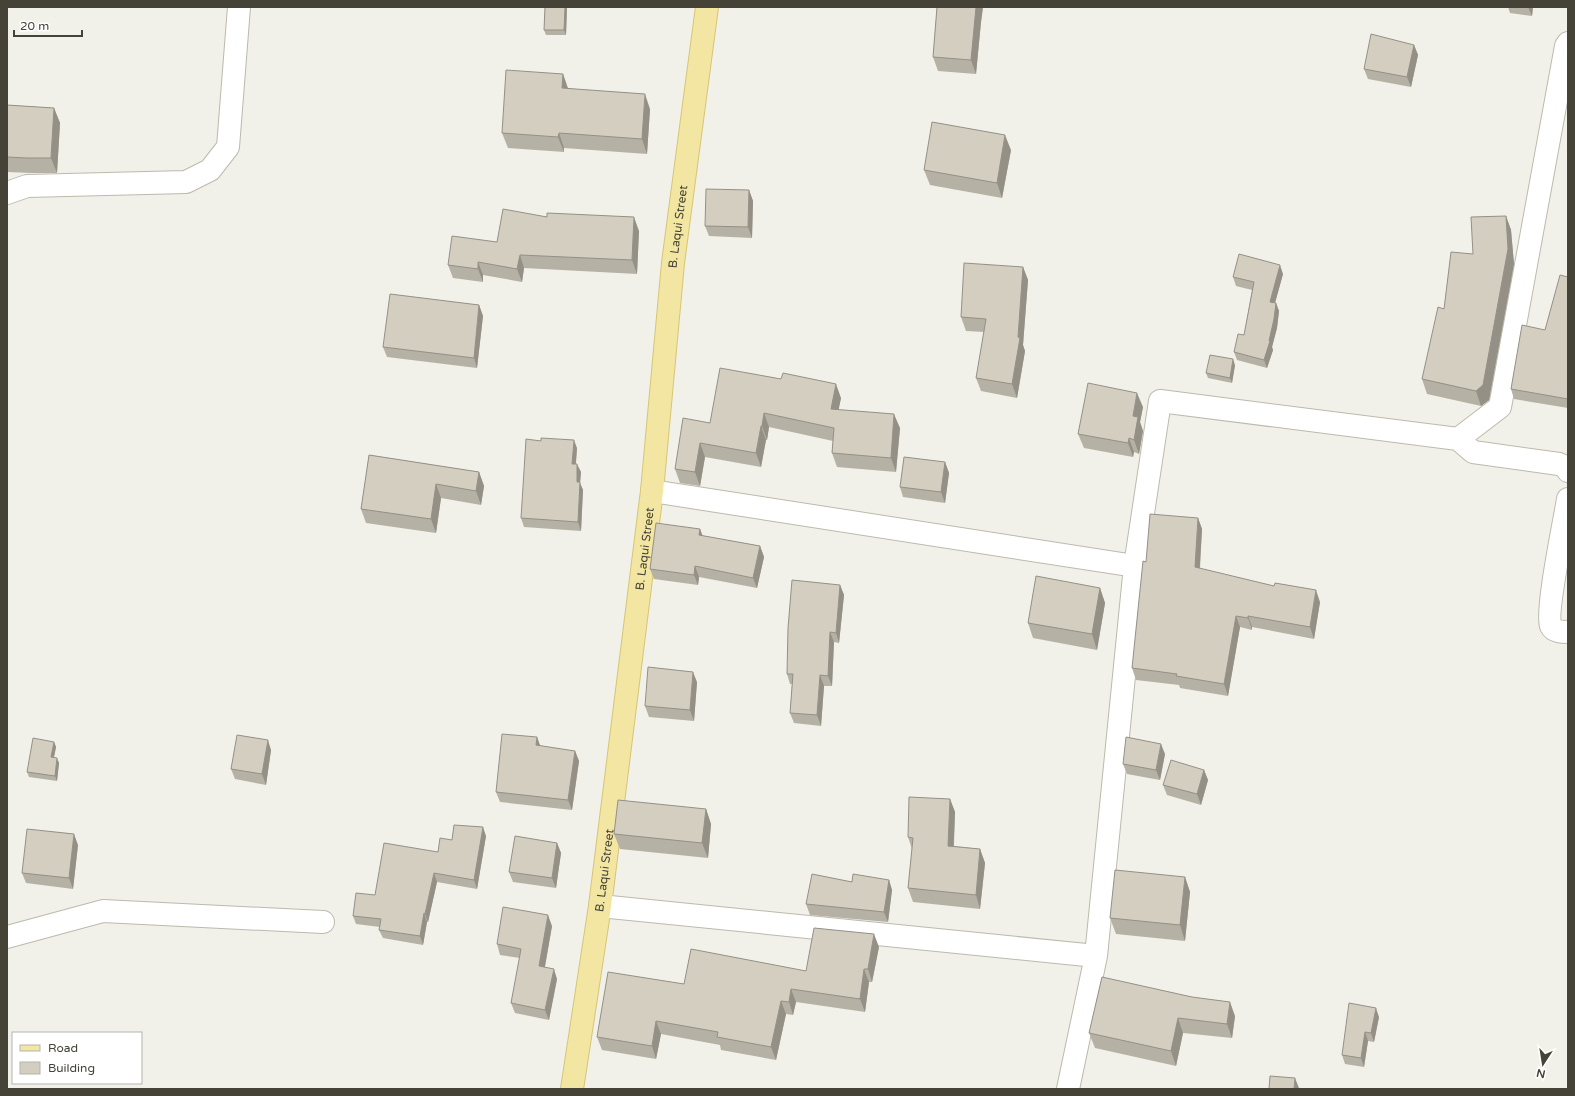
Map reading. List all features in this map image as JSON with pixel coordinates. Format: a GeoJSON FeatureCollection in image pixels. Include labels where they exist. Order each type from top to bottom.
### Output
{"type":"FeatureCollection","features":[{"type":"Feature","properties":{"kind":"main road","name":"B. Laqui Street"},"geometry":{"type":"LineString","coordinates":[[572,1089],[600,906],[652,491],[673,263],[707,7]]}},
{"type":"Feature","properties":{"kind":"street"},"geometry":{"type":"LineString","coordinates":[[7,193],[27,186],[186,182],[210,170],[228,147],[239,7]]}},
{"type":"Feature","properties":{"kind":"street"},"geometry":{"type":"LineString","coordinates":[[1458,439],[1500,407],[1564,54],[1568,43]]}},
{"type":"Feature","properties":{"kind":"street"},"geometry":{"type":"LineString","coordinates":[[1068,1089],[1096,956],[1135,566],[1160,401],[1458,439],[1473,452],[1559,464],[1566,467],[1568,471]]}},
{"type":"Feature","properties":{"kind":"street"},"geometry":{"type":"LineString","coordinates":[[652,491],[1135,566]]}},
{"type":"Feature","properties":{"kind":"street"},"geometry":{"type":"LineString","coordinates":[[1568,499],[1550,619],[1551,626],[1554,629],[1568,632]]}},
{"type":"Feature","properties":{"kind":"street"},"geometry":{"type":"LineString","coordinates":[[600,906],[1096,956]]}},
{"type":"Feature","properties":{"kind":"street"},"geometry":{"type":"LineString","coordinates":[[7,937],[103,911],[323,922]]}},
{"type":"Feature","properties":{"kind":"building"},"geometry":{"type":"Polygon","coordinates":[[[545,7],[565,7],[564,30],[544,30],[545,7]]]}},
{"type":"Feature","properties":{"kind":"building"},"geometry":{"type":"Polygon","coordinates":[[[937,7],[976,7],[971,60],[933,57],[937,7]]]}},
{"type":"Feature","properties":{"kind":"building"},"geometry":{"type":"Polygon","coordinates":[[[1371,34],[1414,45],[1407,77],[1364,69],[1371,34]]]}},
{"type":"Feature","properties":{"kind":"building"},"geometry":{"type":"Polygon","coordinates":[[[506,70],[563,74],[562,88],[645,94],[642,139],[559,133],[558,137],[502,133],[506,70]]]}},
{"type":"Feature","properties":{"kind":"building"},"geometry":{"type":"Polygon","coordinates":[[[7,105],[54,108],[51,158],[7,157],[7,105]]]}},
{"type":"Feature","properties":{"kind":"building"},"geometry":{"type":"Polygon","coordinates":[[[932,122],[1005,135],[997,183],[924,170],[932,122]]]}},
{"type":"Feature","properties":{"kind":"building"},"geometry":{"type":"Polygon","coordinates":[[[706,189],[749,190],[748,227],[705,226],[706,189]]]}},
{"type":"Feature","properties":{"kind":"building"},"geometry":{"type":"Polygon","coordinates":[[[503,209],[547,217],[547,213],[634,217],[632,260],[520,255],[517,269],[478,262],[478,269],[448,265],[452,236],[497,242],[503,209]]]}},
{"type":"Feature","properties":{"kind":"building"},"geometry":{"type":"Polygon","coordinates":[[[1506,216],[1508,249],[1483,385],[1476,391],[1422,379],[1438,307],[1444,309],[1451,252],[1473,254],[1471,217],[1506,216]]]}},
{"type":"Feature","properties":{"kind":"building"},"geometry":{"type":"Polygon","coordinates":[[[1239,254],[1280,265],[1270,302],[1276,303],[1270,341],[1264,360],[1234,352],[1238,334],[1244,335],[1254,282],[1233,277],[1239,254]]]}},
{"type":"Feature","properties":{"kind":"building"},"geometry":{"type":"Polygon","coordinates":[[[964,263],[1023,267],[1018,337],[1020,338],[1012,384],[976,378],[986,319],[961,317],[964,263]]]}},
{"type":"Feature","properties":{"kind":"building"},"geometry":{"type":"Polygon","coordinates":[[[1560,275],[1568,277],[1568,399],[1511,389],[1522,325],[1545,330],[1560,275]]]}},
{"type":"Feature","properties":{"kind":"building"},"geometry":{"type":"Polygon","coordinates":[[[390,294],[479,305],[474,358],[383,347],[390,294]]]}},
{"type":"Feature","properties":{"kind":"building"},"geometry":{"type":"Polygon","coordinates":[[[1210,355],[1233,359],[1230,378],[1206,373],[1210,355]]]}},
{"type":"Feature","properties":{"kind":"building"},"geometry":{"type":"Polygon","coordinates":[[[720,368],[781,379],[783,373],[836,384],[831,409],[894,414],[891,458],[832,453],[834,428],[764,413],[756,453],[700,443],[695,472],[675,469],[683,418],[710,423],[720,368]]]}},
{"type":"Feature","properties":{"kind":"building"},"geometry":{"type":"Polygon","coordinates":[[[1088,383],[1137,393],[1133,416],[1138,417],[1134,440],[1129,438],[1128,443],[1078,434],[1088,383]]]}},
{"type":"Feature","properties":{"kind":"building"},"geometry":{"type":"Polygon","coordinates":[[[541,438],[574,440],[572,464],[577,464],[577,482],[580,482],[578,522],[521,518],[526,439],[541,441],[541,438]]]}},
{"type":"Feature","properties":{"kind":"building"},"geometry":{"type":"Polygon","coordinates":[[[369,455],[479,472],[476,491],[436,484],[431,519],[361,509],[369,455]]]}},
{"type":"Feature","properties":{"kind":"building"},"geometry":{"type":"Polygon","coordinates":[[[904,457],[945,462],[941,492],[900,487],[904,457]]]}},
{"type":"Feature","properties":{"kind":"building"},"geometry":{"type":"Polygon","coordinates":[[[1150,514],[1198,518],[1195,567],[1274,586],[1275,583],[1316,590],[1310,627],[1248,616],[1248,618],[1236,616],[1224,684],[1176,676],[1177,674],[1132,668],[1143,561],[1146,562],[1150,514]]]}},
{"type":"Feature","properties":{"kind":"building"},"geometry":{"type":"Polygon","coordinates":[[[656,523],[700,529],[699,535],[760,546],[753,578],[695,566],[694,575],[650,569],[656,523]]]}},
{"type":"Feature","properties":{"kind":"building"},"geometry":{"type":"Polygon","coordinates":[[[1036,576],[1100,588],[1092,634],[1028,623],[1036,576]]]}},
{"type":"Feature","properties":{"kind":"building"},"geometry":{"type":"Polygon","coordinates":[[[792,580],[840,585],[836,633],[830,632],[828,676],[820,675],[817,715],[790,713],[793,674],[787,674],[788,628],[792,580]]]}},
{"type":"Feature","properties":{"kind":"building"},"geometry":{"type":"Polygon","coordinates":[[[648,667],[693,672],[690,710],[645,706],[648,667]]]}},
{"type":"Feature","properties":{"kind":"building"},"geometry":{"type":"Polygon","coordinates":[[[502,734],[537,737],[536,745],[575,751],[568,800],[496,792],[502,734]]]}},
{"type":"Feature","properties":{"kind":"building"},"geometry":{"type":"Polygon","coordinates":[[[237,735],[268,740],[262,774],[231,769],[237,735]]]}},
{"type":"Feature","properties":{"kind":"building"},"geometry":{"type":"Polygon","coordinates":[[[1126,737],[1161,744],[1156,770],[1123,764],[1126,737]]]}},
{"type":"Feature","properties":{"kind":"building"},"geometry":{"type":"Polygon","coordinates":[[[33,738],[54,742],[51,757],[57,758],[55,776],[27,772],[33,738]]]}},
{"type":"Feature","properties":{"kind":"building"},"geometry":{"type":"Polygon","coordinates":[[[1171,760],[1204,770],[1197,794],[1163,785],[1171,760]]]}},
{"type":"Feature","properties":{"kind":"building"},"geometry":{"type":"Polygon","coordinates":[[[909,797],[950,799],[948,846],[980,849],[976,895],[908,888],[913,838],[908,837],[909,797]]]}},
{"type":"Feature","properties":{"kind":"building"},"geometry":{"type":"Polygon","coordinates":[[[618,800],[706,809],[702,843],[614,834],[618,800]]]}},
{"type":"Feature","properties":{"kind":"building"},"geometry":{"type":"Polygon","coordinates":[[[454,825],[483,827],[474,880],[434,873],[420,936],[379,930],[381,919],[353,916],[356,893],[375,895],[384,843],[438,852],[440,838],[452,840],[454,825]]]}},
{"type":"Feature","properties":{"kind":"building"},"geometry":{"type":"Polygon","coordinates":[[[27,829],[74,834],[69,878],[22,873],[27,829]]]}},
{"type":"Feature","properties":{"kind":"building"},"geometry":{"type":"Polygon","coordinates":[[[515,836],[557,843],[552,878],[509,872],[515,836]]]}},
{"type":"Feature","properties":{"kind":"building"},"geometry":{"type":"Polygon","coordinates":[[[1115,870],[1185,877],[1180,925],[1110,918],[1115,870]]]}},
{"type":"Feature","properties":{"kind":"building"},"geometry":{"type":"Polygon","coordinates":[[[812,874],[852,882],[853,874],[889,880],[884,912],[806,904],[812,874]]]}},
{"type":"Feature","properties":{"kind":"building"},"geometry":{"type":"Polygon","coordinates":[[[503,907],[548,915],[539,966],[554,969],[545,1010],[511,1003],[521,949],[497,944],[503,907]]]}},
{"type":"Feature","properties":{"kind":"building"},"geometry":{"type":"Polygon","coordinates":[[[814,928],[874,934],[868,969],[864,969],[860,999],[791,989],[789,1002],[781,1001],[771,1047],[717,1037],[718,1032],[656,1021],[652,1046],[597,1037],[608,972],[684,984],[691,949],[806,971],[814,928]]]}},
{"type":"Feature","properties":{"kind":"building"},"geometry":{"type":"Polygon","coordinates":[[[1102,977],[1192,997],[1230,1002],[1227,1024],[1178,1018],[1171,1051],[1089,1033],[1102,977]]]}},
{"type":"Feature","properties":{"kind":"building"},"geometry":{"type":"Polygon","coordinates":[[[1349,1003],[1376,1008],[1371,1033],[1365,1032],[1361,1058],[1342,1055],[1349,1003]]]}},
{"type":"Feature","properties":{"kind":"building"},"geometry":{"type":"Polygon","coordinates":[[[1270,1076],[1295,1078],[1294,1089],[1269,1089],[1270,1076]]]}}]}
